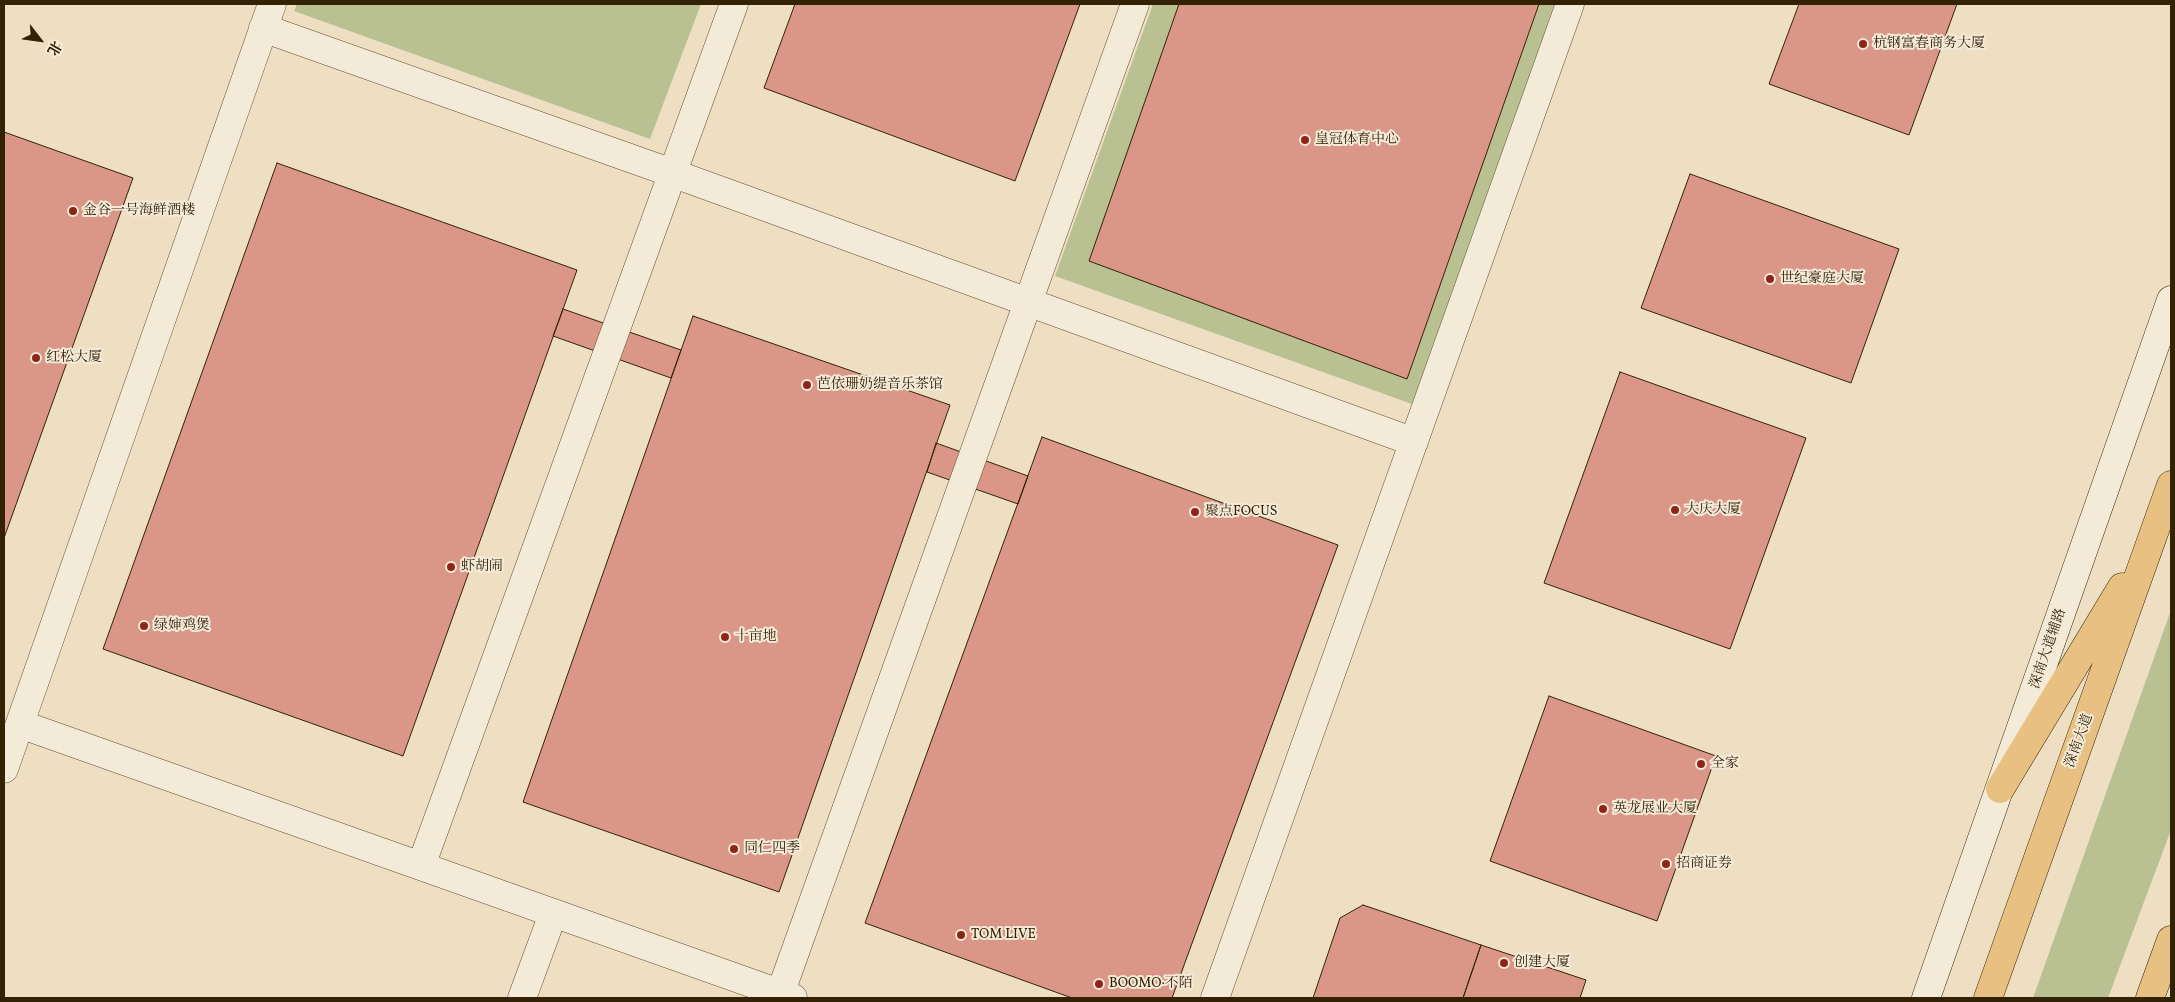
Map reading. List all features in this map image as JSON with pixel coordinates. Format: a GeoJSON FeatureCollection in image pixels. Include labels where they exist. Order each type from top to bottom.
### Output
{"type":"FeatureCollection","features":[{"type":"Feature","properties":{"kind":"main road","name":"深南大道"},"geometry":{"type":"LineString","coordinates":[[1988,998],[2171,485]]}},
{"type":"Feature","properties":{"kind":"main road"},"geometry":{"type":"LineString","coordinates":[[2000,789],[2152,539]]}},
{"type":"Feature","properties":{"kind":"main road"},"geometry":{"type":"LineString","coordinates":[[2150,998],[2171,940]]}},
{"type":"Feature","properties":{"kind":"street"},"geometry":{"type":"LineString","coordinates":[[421,866],[734,4]]}},
{"type":"Feature","properties":{"kind":"street"},"geometry":{"type":"LineString","coordinates":[[20,724],[787,996],[1028,301],[1134,4]]}},
{"type":"Feature","properties":{"kind":"street"},"geometry":{"type":"LineString","coordinates":[[1215,998],[1570,4]]}},
{"type":"Feature","properties":{"kind":"street"},"geometry":{"type":"LineString","coordinates":[[4,769],[268,16],[672,173],[1414,442]]}},
{"type":"Feature","properties":{"kind":"street","name":"深南大道辅路"},"geometry":{"type":"LineString","coordinates":[[1926,998],[2171,300]]}},
{"type":"Feature","properties":{"kind":"street"},"geometry":{"type":"LineString","coordinates":[[522,998],[553,914]]}},
{"type":"Feature","properties":{"kind":"green space"},"geometry":{"type":"Polygon","coordinates":[[[297,4],[701,4],[650,139],[294,11],[297,4]]]}},
{"type":"Feature","properties":{"kind":"green space","name":"皇冠体育中心"},"geometry":{"type":"Polygon","coordinates":[[[1153,4],[1555,4],[1412,404],[1055,276],[1153,4]]]}},
{"type":"Feature","properties":{"kind":"green space"},"geometry":{"type":"Polygon","coordinates":[[[2171,610],[2171,830],[2108,998],[2033,998],[2171,610]]]}},
{"type":"Feature","properties":{"kind":"building"},"geometry":{"type":"Polygon","coordinates":[[[795,4],[1080,4],[1015,181],[764,88],[795,4]]]}},
{"type":"Feature","properties":{"kind":"building","name":"皇冠体育中心"},"geometry":{"type":"Polygon","coordinates":[[[1179,4],[1539,4],[1407,379],[1089,261],[1179,4]]]}},
{"type":"Feature","properties":{"kind":"building","name":"杭钢富春商务大厦"},"geometry":{"type":"Polygon","coordinates":[[[1799,4],[1957,4],[1909,135],[1769,84],[1799,4]]]}},
{"type":"Feature","properties":{"kind":"building","name":"红松大厦"},"geometry":{"type":"Polygon","coordinates":[[[4,132],[133,178],[4,538],[4,132]]]}},
{"type":"Feature","properties":{"kind":"building"},"geometry":{"type":"Polygon","coordinates":[[[277,163],[577,270],[403,756],[103,649],[277,163]]]}},
{"type":"Feature","properties":{"kind":"building","name":"世纪豪庭大厦"},"geometry":{"type":"Polygon","coordinates":[[[1690,174],[1899,249],[1851,383],[1641,308],[1690,174]]]}},
{"type":"Feature","properties":{"kind":"building"},"geometry":{"type":"Polygon","coordinates":[[[563,309],[681,350],[671,378],[553,336],[563,309]]]}},
{"type":"Feature","properties":{"kind":"building","name":"十亩地"},"geometry":{"type":"Polygon","coordinates":[[[693,316],[950,405],[779,892],[523,802],[693,316]]]}},
{"type":"Feature","properties":{"kind":"building","name":"大庆大厦"},"geometry":{"type":"Polygon","coordinates":[[[1620,372],[1806,438],[1730,649],[1544,583],[1620,372]]]}},
{"type":"Feature","properties":{"kind":"building"},"geometry":{"type":"Polygon","coordinates":[[[1042,437],[1338,545],[1172,998],[1072,998],[865,923],[1042,437]]]}},
{"type":"Feature","properties":{"kind":"building"},"geometry":{"type":"Polygon","coordinates":[[[936,443],[1028,476],[1018,504],[927,472],[936,443]]]}},
{"type":"Feature","properties":{"kind":"building","name":"英龙展业大厦"},"geometry":{"type":"Polygon","coordinates":[[[1549,696],[1716,756],[1657,921],[1490,861],[1549,696]]]}},
{"type":"Feature","properties":{"kind":"building"},"geometry":{"type":"Polygon","coordinates":[[[1363,905],[1481,945],[1463,998],[1313,998],[1340,918],[1363,905]]]}},
{"type":"Feature","properties":{"kind":"building","name":"创建大厦"},"geometry":{"type":"Polygon","coordinates":[[[1481,945],[1586,980],[1580,998],[1463,998],[1481,945]]]}},
{"type":"Feature","properties":{"kind":"place","name":"杭钢富春商务大厦"},"geometry":{"type":"Point","coordinates":[1863,44]}},
{"type":"Feature","properties":{"kind":"place","name":"皇冠体育中心"},"geometry":{"type":"Point","coordinates":[1305,140]}},
{"type":"Feature","properties":{"kind":"place","name":"金谷一号海鲜酒楼"},"geometry":{"type":"Point","coordinates":[73,211]}},
{"type":"Feature","properties":{"kind":"place","name":"世纪豪庭大厦"},"geometry":{"type":"Point","coordinates":[1770,279]}},
{"type":"Feature","properties":{"kind":"place","name":"红松大厦"},"geometry":{"type":"Point","coordinates":[36,358]}},
{"type":"Feature","properties":{"kind":"place","name":"芭依珊奶缇音乐茶馆"},"geometry":{"type":"Point","coordinates":[807,385]}},
{"type":"Feature","properties":{"kind":"place","name":"大庆大厦"},"geometry":{"type":"Point","coordinates":[1675,510]}},
{"type":"Feature","properties":{"kind":"place","name":"聚点FOCUS"},"geometry":{"type":"Point","coordinates":[1195,512]}},
{"type":"Feature","properties":{"kind":"place","name":"虾胡闹"},"geometry":{"type":"Point","coordinates":[451,567]}},
{"type":"Feature","properties":{"kind":"place","name":"绿婶鸡煲"},"geometry":{"type":"Point","coordinates":[144,626]}},
{"type":"Feature","properties":{"kind":"place","name":"十亩地"},"geometry":{"type":"Point","coordinates":[725,637]}},
{"type":"Feature","properties":{"kind":"place","name":"全家"},"geometry":{"type":"Point","coordinates":[1701,764]}},
{"type":"Feature","properties":{"kind":"place","name":"英龙展业大厦"},"geometry":{"type":"Point","coordinates":[1603,809]}},
{"type":"Feature","properties":{"kind":"place","name":"同仁四季"},"geometry":{"type":"Point","coordinates":[734,849]}},
{"type":"Feature","properties":{"kind":"place","name":"招商证券"},"geometry":{"type":"Point","coordinates":[1666,864]}},
{"type":"Feature","properties":{"kind":"place","name":"TOM LIVE"},"geometry":{"type":"Point","coordinates":[961,935]}},
{"type":"Feature","properties":{"kind":"place","name":"创建大厦"},"geometry":{"type":"Point","coordinates":[1504,963]}},
{"type":"Feature","properties":{"kind":"place","name":"BOOMO·不陌"},"geometry":{"type":"Point","coordinates":[1099,984]}}]}
